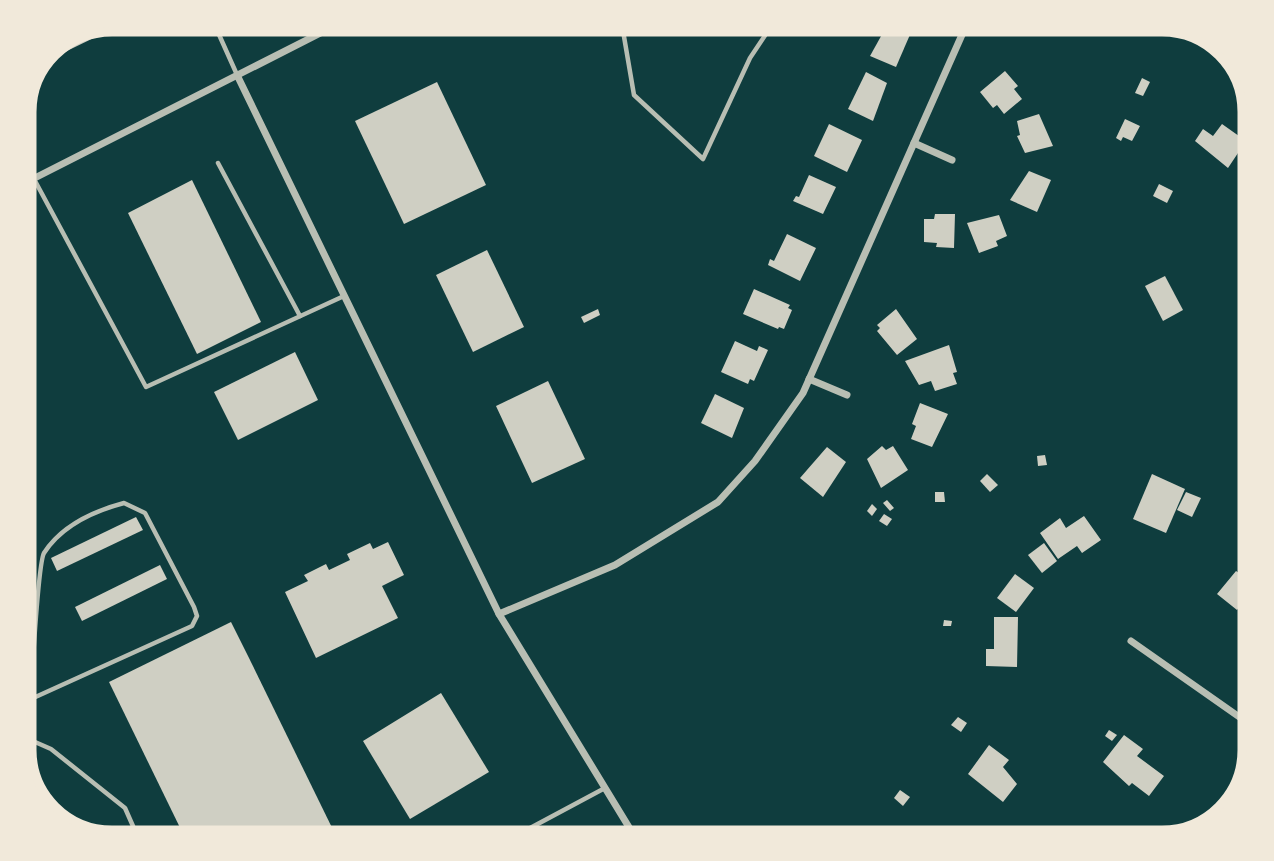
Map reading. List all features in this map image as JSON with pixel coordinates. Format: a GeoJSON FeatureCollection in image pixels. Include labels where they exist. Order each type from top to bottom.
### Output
{"type":"FeatureCollection","features":[{"type":"Feature","properties":{"kind":"street"},"geometry":{"type":"LineString","coordinates":[[34,178],[323,32]]}},
{"type":"Feature","properties":{"kind":"street"},"geometry":{"type":"LineString","coordinates":[[499,614],[615,565],[718,502],[755,461],[803,393],[963,32]]}},
{"type":"Feature","properties":{"kind":"street"},"geometry":{"type":"LineString","coordinates":[[238,77],[499,614],[631,830]]}},
{"type":"Feature","properties":{"kind":"street"},"geometry":{"type":"LineString","coordinates":[[914,143],[952,160]]}},
{"type":"Feature","properties":{"kind":"street"},"geometry":{"type":"LineString","coordinates":[[809,379],[847,395]]}},
{"type":"Feature","properties":{"kind":"street"},"geometry":{"type":"LineString","coordinates":[[1131,640],[1242,719]]}},
{"type":"Feature","properties":{"kind":"lane"},"geometry":{"type":"LineString","coordinates":[[218,32],[238,77]]}},
{"type":"Feature","properties":{"kind":"lane"},"geometry":{"type":"LineString","coordinates":[[623,32],[634,95],[703,159],[750,58],[767,32]]}},
{"type":"Feature","properties":{"kind":"lane"},"geometry":{"type":"LineString","coordinates":[[218,163],[300,316]]}},
{"type":"Feature","properties":{"kind":"lane"},"geometry":{"type":"LineString","coordinates":[[34,178],[146,387],[344,296]]}},
{"type":"Feature","properties":{"kind":"lane"},"geometry":{"type":"LineString","coordinates":[[124,503],[145,513],[194,607],[197,616],[192,626],[32,699],[42,555],[64,530],[101,510],[124,503]]}},
{"type":"Feature","properties":{"kind":"lane"},"geometry":{"type":"LineString","coordinates":[[32,740],[51,749],[125,808],[135,830]]}},
{"type":"Feature","properties":{"kind":"lane"},"geometry":{"type":"LineString","coordinates":[[527,830],[606,788]]}},
{"type":"Feature","properties":{"kind":"building"},"geometry":{"type":"Polygon","coordinates":[[[105,32],[53,58],[67,45],[81,38],[105,32]]]}},
{"type":"Feature","properties":{"kind":"building"},"geometry":{"type":"Polygon","coordinates":[[[883,32],[911,32],[896,67],[870,56],[883,32]]]}},
{"type":"Feature","properties":{"kind":"building"},"geometry":{"type":"Polygon","coordinates":[[[1005,71],[1018,86],[1014,89],[1022,99],[1004,114],[997,105],[993,108],[980,92],[1005,71]]]}},
{"type":"Feature","properties":{"kind":"building"},"geometry":{"type":"Polygon","coordinates":[[[866,72],[887,83],[873,121],[848,109],[866,72]]]}},
{"type":"Feature","properties":{"kind":"building"},"geometry":{"type":"Polygon","coordinates":[[[1142,78],[1150,82],[1143,96],[1135,93],[1142,78]]]}},
{"type":"Feature","properties":{"kind":"building"},"geometry":{"type":"Polygon","coordinates":[[[437,82],[486,185],[404,224],[355,121],[437,82]]]}},
{"type":"Feature","properties":{"kind":"building"},"geometry":{"type":"Polygon","coordinates":[[[1039,114],[1053,146],[1025,153],[1017,136],[1020,135],[1017,121],[1039,114]]]}},
{"type":"Feature","properties":{"kind":"building"},"geometry":{"type":"Polygon","coordinates":[[[1125,119],[1140,126],[1132,141],[1123,137],[1121,141],[1116,138],[1125,119]]]}},
{"type":"Feature","properties":{"kind":"building"},"geometry":{"type":"Polygon","coordinates":[[[829,124],[862,140],[847,172],[814,156],[829,124]]]}},
{"type":"Feature","properties":{"kind":"building"},"geometry":{"type":"Polygon","coordinates":[[[1222,124],[1242,138],[1242,147],[1228,168],[1195,141],[1203,129],[1213,136],[1222,124]]]}},
{"type":"Feature","properties":{"kind":"building"},"geometry":{"type":"Polygon","coordinates":[[[1029,171],[1051,180],[1037,212],[1010,200],[1029,171]]]}},
{"type":"Feature","properties":{"kind":"building"},"geometry":{"type":"Polygon","coordinates":[[[809,175],[836,187],[823,214],[793,201],[796,196],[799,197],[809,175]]]}},
{"type":"Feature","properties":{"kind":"building"},"geometry":{"type":"Polygon","coordinates":[[[192,180],[261,322],[197,354],[128,213],[192,180]]]}},
{"type":"Feature","properties":{"kind":"building"},"geometry":{"type":"Polygon","coordinates":[[[1159,184],[1173,191],[1167,203],[1153,196],[1159,184]]]}},
{"type":"Feature","properties":{"kind":"building"},"geometry":{"type":"Polygon","coordinates":[[[935,214],[955,214],[954,248],[936,247],[937,243],[924,242],[924,219],[934,219],[935,214]]]}},
{"type":"Feature","properties":{"kind":"building"},"geometry":{"type":"Polygon","coordinates":[[[999,215],[1007,236],[996,241],[998,246],[979,253],[967,223],[999,215]]]}},
{"type":"Feature","properties":{"kind":"building"},"geometry":{"type":"Polygon","coordinates":[[[787,234],[816,248],[800,281],[768,265],[770,259],[774,261],[787,234]]]}},
{"type":"Feature","properties":{"kind":"building"},"geometry":{"type":"Polygon","coordinates":[[[487,250],[524,327],[473,352],[436,275],[487,250]]]}},
{"type":"Feature","properties":{"kind":"building"},"geometry":{"type":"Polygon","coordinates":[[[1165,276],[1183,310],[1163,321],[1145,286],[1165,276]]]}},
{"type":"Feature","properties":{"kind":"building"},"geometry":{"type":"Polygon","coordinates":[[[754,289],[790,305],[788,308],[792,310],[784,329],[743,314],[754,289]]]}},
{"type":"Feature","properties":{"kind":"building"},"geometry":{"type":"Polygon","coordinates":[[[598,309],[600,315],[584,323],[581,317],[598,309]]]}},
{"type":"Feature","properties":{"kind":"building"},"geometry":{"type":"Polygon","coordinates":[[[896,309],[917,339],[897,355],[877,331],[880,328],[877,325],[896,309]]]}},
{"type":"Feature","properties":{"kind":"building"},"geometry":{"type":"Polygon","coordinates":[[[735,341],[757,351],[759,346],[768,350],[754,381],[750,379],[748,384],[721,372],[735,341]]]}},
{"type":"Feature","properties":{"kind":"building"},"geometry":{"type":"Polygon","coordinates":[[[949,345],[957,372],[953,373],[957,384],[935,391],[931,381],[919,385],[905,361],[949,345]]]}},
{"type":"Feature","properties":{"kind":"building"},"geometry":{"type":"Polygon","coordinates":[[[295,352],[318,400],[238,440],[214,392],[295,352]]]}},
{"type":"Feature","properties":{"kind":"building"},"geometry":{"type":"Polygon","coordinates":[[[548,381],[585,459],[532,483],[496,406],[548,381]]]}},
{"type":"Feature","properties":{"kind":"building"},"geometry":{"type":"Polygon","coordinates":[[[715,394],[744,408],[732,438],[701,423],[715,394]]]}},
{"type":"Feature","properties":{"kind":"building"},"geometry":{"type":"Polygon","coordinates":[[[920,403],[948,414],[932,447],[911,439],[916,426],[912,424],[920,403]]]}},
{"type":"Feature","properties":{"kind":"building"},"geometry":{"type":"Polygon","coordinates":[[[882,446],[886,450],[893,446],[908,470],[881,488],[867,459],[882,446]]]}},
{"type":"Feature","properties":{"kind":"building"},"geometry":{"type":"Polygon","coordinates":[[[827,447],[846,462],[823,497],[800,478],[827,447]]]}},
{"type":"Feature","properties":{"kind":"building"},"geometry":{"type":"Polygon","coordinates":[[[1045,455],[1047,465],[1038,466],[1037,456],[1045,455]]]}},
{"type":"Feature","properties":{"kind":"building"},"geometry":{"type":"Polygon","coordinates":[[[987,474],[998,485],[990,492],[980,481],[987,474]]]}},
{"type":"Feature","properties":{"kind":"building"},"geometry":{"type":"Polygon","coordinates":[[[1152,474],[1185,489],[1166,533],[1133,519],[1152,474]]]}},
{"type":"Feature","properties":{"kind":"building"},"geometry":{"type":"Polygon","coordinates":[[[935,492],[944,492],[945,502],[935,502],[935,492]]]}},
{"type":"Feature","properties":{"kind":"building"},"geometry":{"type":"Polygon","coordinates":[[[1186,492],[1201,498],[1192,517],[1177,510],[1186,492]]]}},
{"type":"Feature","properties":{"kind":"building"},"geometry":{"type":"Polygon","coordinates":[[[887,500],[894,508],[890,511],[883,503],[887,500]]]}},
{"type":"Feature","properties":{"kind":"building"},"geometry":{"type":"Polygon","coordinates":[[[872,504],[877,509],[872,516],[867,511],[872,504]]]}},
{"type":"Feature","properties":{"kind":"building"},"geometry":{"type":"Polygon","coordinates":[[[884,514],[892,519],[887,526],[879,521],[884,514]]]}},
{"type":"Feature","properties":{"kind":"building"},"geometry":{"type":"Polygon","coordinates":[[[1084,516],[1101,540],[1082,553],[1077,546],[1058,559],[1040,533],[1060,518],[1066,528],[1084,516]]]}},
{"type":"Feature","properties":{"kind":"building"},"geometry":{"type":"Polygon","coordinates":[[[136,517],[143,530],[57,571],[51,558],[136,517]]]}},
{"type":"Feature","properties":{"kind":"building"},"geometry":{"type":"Polygon","coordinates":[[[388,542],[404,575],[382,586],[398,618],[316,658],[285,592],[308,581],[304,575],[326,564],[329,570],[350,560],[347,554],[370,543],[373,549],[388,542]]]}},
{"type":"Feature","properties":{"kind":"building"},"geometry":{"type":"Polygon","coordinates":[[[1044,543],[1057,561],[1042,573],[1028,555],[1044,543]]]}},
{"type":"Feature","properties":{"kind":"building"},"geometry":{"type":"Polygon","coordinates":[[[160,565],[167,579],[82,621],[75,607],[160,565]]]}},
{"type":"Feature","properties":{"kind":"building"},"geometry":{"type":"Polygon","coordinates":[[[1236,571],[1242,575],[1242,608],[1240,606],[1237,610],[1217,594],[1236,571]]]}},
{"type":"Feature","properties":{"kind":"building"},"geometry":{"type":"Polygon","coordinates":[[[1015,574],[1034,588],[1016,612],[997,598],[1015,574]]]}},
{"type":"Feature","properties":{"kind":"building"},"geometry":{"type":"Polygon","coordinates":[[[994,617],[1018,617],[1017,667],[986,666],[986,649],[994,649],[994,617]]]}},
{"type":"Feature","properties":{"kind":"building"},"geometry":{"type":"Polygon","coordinates":[[[944,620],[952,621],[951,626],[943,626],[944,620]]]}},
{"type":"Feature","properties":{"kind":"building"},"geometry":{"type":"Polygon","coordinates":[[[231,622],[333,830],[181,830],[109,682],[231,622]]]}},
{"type":"Feature","properties":{"kind":"building"},"geometry":{"type":"Polygon","coordinates":[[[441,693],[489,772],[410,819],[363,741],[441,693]]]}},
{"type":"Feature","properties":{"kind":"building"},"geometry":{"type":"Polygon","coordinates":[[[958,717],[967,723],[961,732],[951,725],[958,717]]]}},
{"type":"Feature","properties":{"kind":"building"},"geometry":{"type":"Polygon","coordinates":[[[1109,730],[1117,735],[1112,741],[1105,736],[1109,730]]]}},
{"type":"Feature","properties":{"kind":"building"},"geometry":{"type":"Polygon","coordinates":[[[1124,735],[1143,749],[1137,756],[1164,776],[1149,796],[1132,783],[1129,786],[1103,762],[1124,735]]]}},
{"type":"Feature","properties":{"kind":"building"},"geometry":{"type":"Polygon","coordinates":[[[989,745],[1009,760],[1003,767],[1017,784],[1003,802],[968,774],[989,745]]]}},
{"type":"Feature","properties":{"kind":"building"},"geometry":{"type":"Polygon","coordinates":[[[900,790],[910,797],[903,806],[894,798],[900,790]]]}}]}
